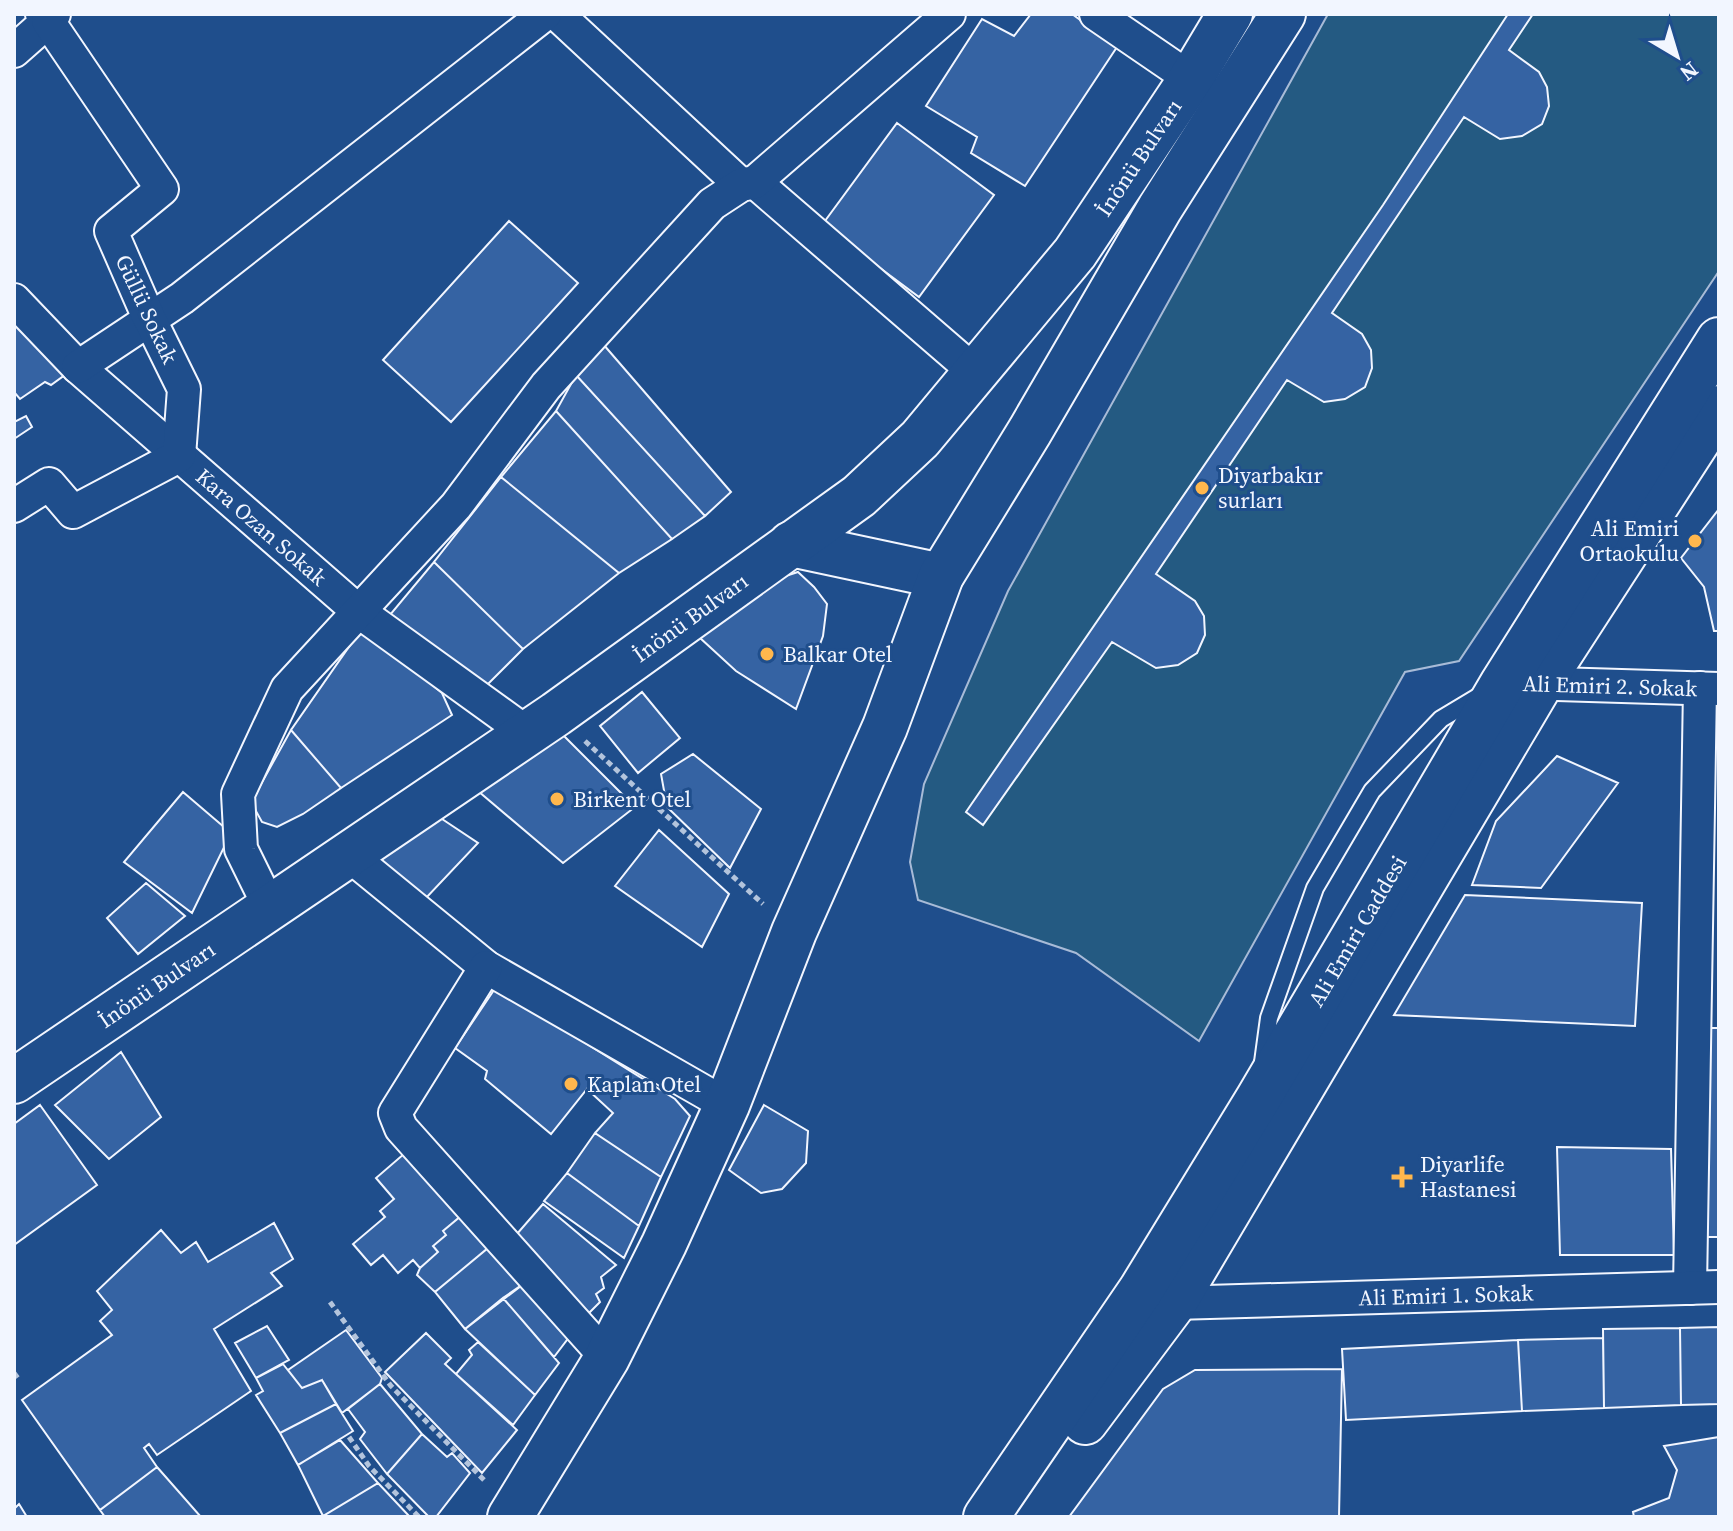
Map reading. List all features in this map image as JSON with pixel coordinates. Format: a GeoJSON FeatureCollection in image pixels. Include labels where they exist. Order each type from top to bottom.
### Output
{"type":"FeatureCollection","features":[{"type":"Feature","properties":{"kind":"main road","name":"İnönü Bulvarı"},"geometry":{"type":"LineString","coordinates":[[14,1081],[542,724],[859,496],[920,439],[1075,253],[1191,79],[1230,14]]}},
{"type":"Feature","properties":{"kind":"main road"},"geometry":{"type":"LineString","coordinates":[[513,1513],[607,1358],[664,1244],[727,1105],[794,932],[885,727],[941,576],[1160,208],[1283,14]]}},
{"type":"Feature","properties":{"kind":"main road","name":"Ali Emiri Caddesi"},"geometry":{"type":"LineString","coordinates":[[986,1517],[1141,1290],[1258,1099],[1522,683],[1719,340]]}},
{"type":"Feature","properties":{"kind":"main road"},"geometry":{"type":"LineString","coordinates":[[1015,1517],[1174,1303],[1522,683],[1719,408]]}},
{"type":"Feature","properties":{"kind":"main road"},"geometry":{"type":"LineString","coordinates":[[791,544],[941,576]]}},
{"type":"Feature","properties":{"kind":"street"},"geometry":{"type":"LineString","coordinates":[[78,367],[182,298],[545,14]]}},
{"type":"Feature","properties":{"kind":"street"},"geometry":{"type":"LineString","coordinates":[[557,14],[748,183],[976,373]]}},
{"type":"Feature","properties":{"kind":"street"},"geometry":{"type":"LineString","coordinates":[[270,908],[241,849],[238,794],[287,689],[456,506],[546,386],[712,204],[748,183],[949,14]]}},
{"type":"Feature","properties":{"kind":"street"},"geometry":{"type":"LineString","coordinates":[[1096,14],[1191,79]]}},
{"type":"Feature","properties":{"kind":"street"},"geometry":{"type":"LineString","coordinates":[[14,51],[48,16]]}},
{"type":"Feature","properties":{"kind":"street","name":"Güllü Sokak"},"geometry":{"type":"LineString","coordinates":[[48,16],[162,189],[111,231],[184,389],[179,456]]}},
{"type":"Feature","properties":{"kind":"street","name":"Kara Ozan Sokak"},"geometry":{"type":"LineString","coordinates":[[14,300],[78,367],[358,611],[542,724]]}},
{"type":"Feature","properties":{"kind":"street"},"geometry":{"type":"LineString","coordinates":[[14,506],[49,484],[73,512],[179,456]]}},
{"type":"Feature","properties":{"kind":"street","name":"Ali Emiri 2. Sokak"},"geometry":{"type":"LineString","coordinates":[[1522,683],[1710,688]]}},
{"type":"Feature","properties":{"kind":"street"},"geometry":{"type":"LineString","coordinates":[[1704,1287],[1710,688]]}},
{"type":"Feature","properties":{"kind":"street"},"geometry":{"type":"LineString","coordinates":[[349,855],[486,967],[727,1105]]}},
{"type":"Feature","properties":{"kind":"street"},"geometry":{"type":"LineString","coordinates":[[486,967],[395,1113],[401,1128],[607,1358]]}},
{"type":"Feature","properties":{"kind":"street","name":"Ali Emiri 1. Sokak"},"geometry":{"type":"LineString","coordinates":[[1174,1303],[1704,1287]]}},
{"type":"Feature","properties":{"kind":"lane"},"geometry":{"type":"LineString","coordinates":[[1258,1099],[1269,1018],[1315,888],[1372,791],[1441,719],[1522,683]]}},
{"type":"Feature","properties":{"kind":"path"},"geometry":{"type":"LineString","coordinates":[[542,724],[794,932]]}},
{"type":"Feature","properties":{"kind":"path"},"geometry":{"type":"LineString","coordinates":[[330,1302],[391,1386],[513,1513]]}},
{"type":"Feature","properties":{"kind":"path"},"geometry":{"type":"LineString","coordinates":[[14,1373],[20,1381]]}},
{"type":"Feature","properties":{"kind":"path"},"geometry":{"type":"LineString","coordinates":[[349,1437],[369,1466],[419,1517]]}},
{"type":"Feature","properties":{"kind":"shaded area"},"geometry":{"type":"Polygon","coordinates":[[[1328,14],[1719,14],[1719,271],[1459,661],[1405,672],[1199,1041],[1076,953],[918,900],[910,862],[924,784],[1008,591],[1328,14]]]}},
{"type":"Feature","properties":{"kind":"building"},"geometry":{"type":"Polygon","coordinates":[[[1031,14],[1072,14],[1117,47],[1025,186],[971,153],[977,137],[926,106],[982,19],[1014,36],[1031,14]]]}},
{"type":"Feature","properties":{"kind":"building","name":"Diyarbakır surları"},"geometry":{"type":"Polygon","coordinates":[[[1508,14],[1533,14],[1509,50],[1539,72],[1547,87],[1549,106],[1542,124],[1522,136],[1500,139],[1464,117],[1332,313],[1362,334],[1371,350],[1372,368],[1365,387],[1345,399],[1324,402],[1287,380],[1156,574],[1195,601],[1204,616],[1205,635],[1197,653],[1178,665],[1156,668],[1112,642],[983,825],[966,812],[1383,205],[1508,14]]]}},
{"type":"Feature","properties":{"kind":"building"},"geometry":{"type":"Polygon","coordinates":[[[897,123],[994,195],[919,297],[822,225],[897,123]]]}},
{"type":"Feature","properties":{"kind":"building"},"geometry":{"type":"Polygon","coordinates":[[[509,221],[578,283],[451,422],[383,360],[509,221]]]}},
{"type":"Feature","properties":{"kind":"building"},"geometry":{"type":"Polygon","coordinates":[[[14,303],[73,369],[51,385],[45,382],[20,399],[14,392],[14,303]]]}},
{"type":"Feature","properties":{"kind":"building"},"geometry":{"type":"Polygon","coordinates":[[[603,344],[731,492],[705,516],[576,375],[603,344]]]}},
{"type":"Feature","properties":{"kind":"building"},"geometry":{"type":"Polygon","coordinates":[[[576,375],[705,516],[672,539],[556,411],[576,375]]]}},
{"type":"Feature","properties":{"kind":"building"},"geometry":{"type":"Polygon","coordinates":[[[556,411],[672,539],[619,573],[501,477],[556,411]]]}},
{"type":"Feature","properties":{"kind":"building"},"geometry":{"type":"Polygon","coordinates":[[[26,416],[32,427],[14,439],[14,422],[26,416]]]}},
{"type":"Feature","properties":{"kind":"building"},"geometry":{"type":"Polygon","coordinates":[[[501,477],[619,573],[523,649],[434,562],[501,477]]]}},
{"type":"Feature","properties":{"kind":"building"},"geometry":{"type":"Polygon","coordinates":[[[1719,509],[1719,631],[1714,631],[1704,587],[1681,558],[1719,509]]]}},
{"type":"Feature","properties":{"kind":"building"},"geometry":{"type":"Polygon","coordinates":[[[434,562],[523,649],[483,689],[389,616],[434,562]]]}},
{"type":"Feature","properties":{"kind":"building","name":"Balkar Otel"},"geometry":{"type":"Polygon","coordinates":[[[798,572],[827,604],[823,636],[796,709],[736,671],[699,637],[773,580],[798,572]]]}},
{"type":"Feature","properties":{"kind":"building"},"geometry":{"type":"Polygon","coordinates":[[[360,631],[405,662],[442,693],[452,715],[341,788],[291,730],[360,631]]]}},
{"type":"Feature","properties":{"kind":"building"},"geometry":{"type":"Polygon","coordinates":[[[642,692],[680,738],[638,773],[600,726],[642,692]]]}},
{"type":"Feature","properties":{"kind":"building","name":"Birkent Otel"},"geometry":{"type":"Polygon","coordinates":[[[557,729],[635,807],[563,863],[478,791],[557,729]]]}},
{"type":"Feature","properties":{"kind":"building"},"geometry":{"type":"Polygon","coordinates":[[[291,730],[341,788],[303,814],[277,827],[262,822],[251,802],[291,730]]]}},
{"type":"Feature","properties":{"kind":"building"},"geometry":{"type":"Polygon","coordinates":[[[693,754],[761,809],[730,868],[667,807],[661,774],[693,754]]]}},
{"type":"Feature","properties":{"kind":"building"},"geometry":{"type":"Polygon","coordinates":[[[1557,756],[1618,783],[1541,888],[1472,885],[1496,821],[1557,756]]]}},
{"type":"Feature","properties":{"kind":"building"},"geometry":{"type":"Polygon","coordinates":[[[183,792],[231,833],[192,913],[124,862],[183,792]]]}},
{"type":"Feature","properties":{"kind":"building"},"geometry":{"type":"Polygon","coordinates":[[[436,815],[478,843],[426,898],[373,864],[436,815]]]}},
{"type":"Feature","properties":{"kind":"building"},"geometry":{"type":"Polygon","coordinates":[[[659,830],[729,894],[702,947],[615,886],[659,830]]]}},
{"type":"Feature","properties":{"kind":"building"},"geometry":{"type":"Polygon","coordinates":[[[146,883],[185,916],[138,954],[107,918],[146,883]]]}},
{"type":"Feature","properties":{"kind":"building"},"geometry":{"type":"Polygon","coordinates":[[[1465,895],[1642,903],[1635,1026],[1394,1015],[1465,895]]]}},
{"type":"Feature","properties":{"kind":"building","name":"Kaplan Otel"},"geometry":{"type":"Polygon","coordinates":[[[496,987],[675,1099],[690,1116],[661,1177],[595,1133],[613,1113],[587,1089],[551,1134],[485,1079],[487,1071],[455,1048],[496,987]]]}},
{"type":"Feature","properties":{"kind":"building"},"geometry":{"type":"Polygon","coordinates":[[[1709,1028],[1719,1028],[1719,1237],[1705,1237],[1709,1028]]]}},
{"type":"Feature","properties":{"kind":"building"},"geometry":{"type":"Polygon","coordinates":[[[121,1052],[161,1117],[109,1159],[55,1105],[121,1052]]]}},
{"type":"Feature","properties":{"kind":"building"},"geometry":{"type":"Polygon","coordinates":[[[40,1105],[97,1185],[14,1245],[14,1124],[40,1105]]]}},
{"type":"Feature","properties":{"kind":"building"},"geometry":{"type":"Polygon","coordinates":[[[764,1105],[808,1131],[806,1163],[782,1189],[761,1193],[729,1170],[764,1105]]]}},
{"type":"Feature","properties":{"kind":"building"},"geometry":{"type":"Polygon","coordinates":[[[595,1133],[661,1177],[639,1226],[567,1173],[595,1133]]]}},
{"type":"Feature","properties":{"kind":"building"},"geometry":{"type":"Polygon","coordinates":[[[1557,1147],[1671,1149],[1674,1255],[1560,1255],[1557,1147]]]}},
{"type":"Feature","properties":{"kind":"building"},"geometry":{"type":"Polygon","coordinates":[[[405,1153],[467,1211],[443,1231],[446,1235],[433,1246],[438,1252],[420,1268],[413,1260],[398,1273],[383,1255],[371,1265],[353,1244],[385,1217],[380,1211],[394,1199],[376,1178],[405,1153]]]}},
{"type":"Feature","properties":{"kind":"building"},"geometry":{"type":"Polygon","coordinates":[[[567,1173],[639,1226],[624,1258],[544,1201],[567,1173]]]}},
{"type":"Feature","properties":{"kind":"building"},"geometry":{"type":"Polygon","coordinates":[[[543,1204],[616,1265],[601,1277],[604,1288],[596,1294],[600,1302],[586,1316],[516,1235],[543,1204]]]}},
{"type":"Feature","properties":{"kind":"building"},"geometry":{"type":"Polygon","coordinates":[[[467,1211],[494,1243],[435,1292],[417,1275],[420,1268],[438,1252],[433,1246],[446,1235],[443,1231],[467,1211]]]}},
{"type":"Feature","properties":{"kind":"building"},"geometry":{"type":"Polygon","coordinates":[[[274,1223],[293,1259],[271,1273],[282,1286],[214,1329],[251,1391],[157,1455],[149,1444],[144,1448],[157,1467],[100,1510],[22,1400],[112,1335],[100,1321],[112,1310],[97,1291],[161,1230],[181,1253],[196,1242],[208,1262],[274,1223]]]}},
{"type":"Feature","properties":{"kind":"building"},"geometry":{"type":"Polygon","coordinates":[[[494,1243],[526,1282],[465,1329],[435,1292],[494,1243]]]}},
{"type":"Feature","properties":{"kind":"building"},"geometry":{"type":"Polygon","coordinates":[[[526,1282],[576,1328],[554,1357],[503,1298],[526,1282]]]}},
{"type":"Feature","properties":{"kind":"building"},"geometry":{"type":"Polygon","coordinates":[[[503,1298],[559,1363],[535,1395],[465,1329],[503,1298]]]}},
{"type":"Feature","properties":{"kind":"building"},"geometry":{"type":"Polygon","coordinates":[[[267,1326],[289,1360],[256,1378],[235,1343],[267,1326]]]}},
{"type":"Feature","properties":{"kind":"building"},"geometry":{"type":"Polygon","coordinates":[[[1719,1327],[1719,1404],[1681,1405],[1680,1328],[1719,1327]]]}},
{"type":"Feature","properties":{"kind":"building"},"geometry":{"type":"Polygon","coordinates":[[[1680,1328],[1681,1405],[1604,1408],[1603,1329],[1680,1328]]]}},
{"type":"Feature","properties":{"kind":"building"},"geometry":{"type":"Polygon","coordinates":[[[346,1330],[382,1378],[380,1384],[342,1413],[322,1380],[302,1388],[288,1370],[346,1330]]]}},
{"type":"Feature","properties":{"kind":"building"},"geometry":{"type":"Polygon","coordinates":[[[426,1333],[451,1358],[445,1364],[517,1430],[482,1473],[385,1372],[426,1333]]]}},
{"type":"Feature","properties":{"kind":"building"},"geometry":{"type":"Polygon","coordinates":[[[1603,1338],[1604,1408],[1522,1411],[1518,1340],[1603,1338]]]}},
{"type":"Feature","properties":{"kind":"building"},"geometry":{"type":"Polygon","coordinates":[[[1518,1340],[1522,1411],[1346,1420],[1342,1349],[1518,1340]]]}},
{"type":"Feature","properties":{"kind":"building"},"geometry":{"type":"Polygon","coordinates":[[[478,1342],[535,1395],[513,1425],[456,1374],[472,1355],[469,1350],[478,1342]]]}},
{"type":"Feature","properties":{"kind":"building"},"geometry":{"type":"Polygon","coordinates":[[[283,1364],[302,1388],[322,1380],[336,1404],[280,1433],[256,1395],[263,1391],[256,1378],[283,1364]]]}},
{"type":"Feature","properties":{"kind":"building"},"geometry":{"type":"Polygon","coordinates":[[[1342,1369],[1339,1517],[1069,1517],[1163,1389],[1195,1370],[1342,1369]]]}},
{"type":"Feature","properties":{"kind":"building"},"geometry":{"type":"Polygon","coordinates":[[[380,1384],[422,1434],[387,1474],[360,1439],[365,1432],[348,1409],[380,1384]]]}},
{"type":"Feature","properties":{"kind":"building"},"geometry":{"type":"Polygon","coordinates":[[[336,1404],[353,1431],[298,1465],[280,1433],[336,1404]]]}},
{"type":"Feature","properties":{"kind":"building"},"geometry":{"type":"Polygon","coordinates":[[[422,1434],[447,1457],[452,1453],[470,1473],[436,1517],[429,1517],[387,1474],[422,1434]]]}},
{"type":"Feature","properties":{"kind":"building"},"geometry":{"type":"Polygon","coordinates":[[[1719,1437],[1719,1517],[1634,1517],[1633,1512],[1669,1498],[1677,1470],[1664,1446],[1719,1437]]]}},
{"type":"Feature","properties":{"kind":"building"},"geometry":{"type":"Polygon","coordinates":[[[340,1440],[378,1483],[323,1516],[298,1465],[340,1440]]]}},
{"type":"Feature","properties":{"kind":"building"},"geometry":{"type":"Polygon","coordinates":[[[157,1467],[201,1517],[105,1517],[100,1510],[157,1467]]]}},
{"type":"Feature","properties":{"kind":"building"},"geometry":{"type":"Polygon","coordinates":[[[378,1483],[410,1517],[323,1516],[378,1483]]]}},
{"type":"Feature","properties":{"kind":"building"},"geometry":{"type":"Polygon","coordinates":[[[19,1504],[27,1517],[14,1517],[14,1509],[19,1504]]]}},
{"type":"Feature","properties":{"kind":"place","name":"Diyarbakır surları"},"geometry":{"type":"Point","coordinates":[1202,488]}},
{"type":"Feature","properties":{"kind":"place","name":"Ali Emiri Ortaokulu"},"geometry":{"type":"Point","coordinates":[1695,541]}},
{"type":"Feature","properties":{"kind":"place","name":"Balkar Otel"},"geometry":{"type":"Point","coordinates":[767,654]}},
{"type":"Feature","properties":{"kind":"place","name":"Birkent Otel"},"geometry":{"type":"Point","coordinates":[557,799]}},
{"type":"Feature","properties":{"kind":"place","name":"Kaplan Otel"},"geometry":{"type":"Point","coordinates":[571,1084]}},
{"type":"Feature","properties":{"kind":"place","name":"Diyarlife Hastanesi"},"geometry":{"type":"Point","coordinates":[1402,1177]}}]}
